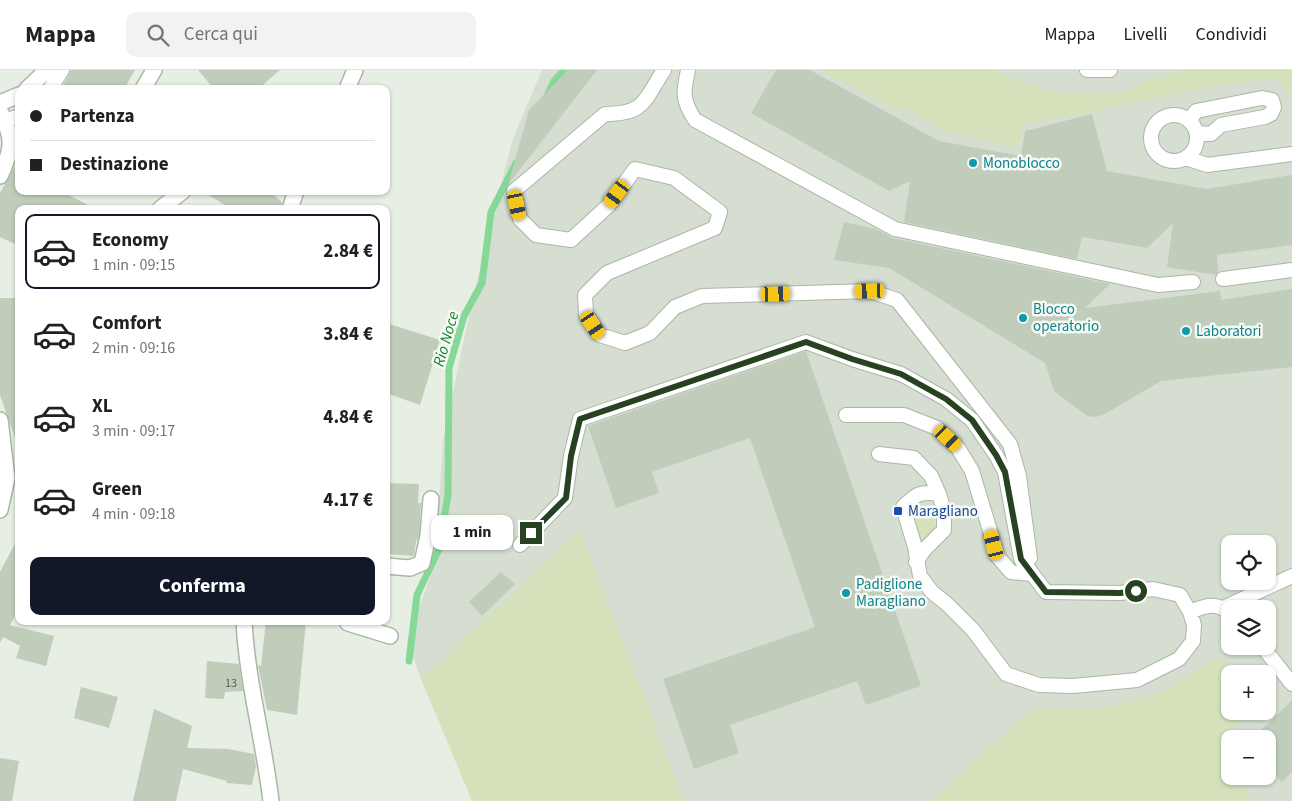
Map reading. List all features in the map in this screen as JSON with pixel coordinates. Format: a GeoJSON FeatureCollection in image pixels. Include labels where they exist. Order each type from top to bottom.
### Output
{"type":"FeatureCollection","features":[{"type":"Feature","properties":{"kind":"street"},"geometry":{"type":"LineString","coordinates":[[31,85],[47,70]]}},
{"type":"Feature","properties":{"kind":"street"},"geometry":{"type":"LineString","coordinates":[[145,85],[154,70]]}},
{"type":"Feature","properties":{"kind":"street"},"geometry":{"type":"LineString","coordinates":[[349,85],[355,70]]}},
{"type":"Feature","properties":{"kind":"street"},"geometry":{"type":"LineString","coordinates":[[0,176],[15,146],[10,134],[8,108]]}},
{"type":"Feature","properties":{"kind":"street"},"geometry":{"type":"LineString","coordinates":[[165,205],[178,195]]}},
{"type":"Feature","properties":{"kind":"street"},"geometry":{"type":"LineString","coordinates":[[0,420],[7,478],[0,510]]}},
{"type":"Feature","properties":{"kind":"street"},"geometry":{"type":"LineString","coordinates":[[390,566],[410,568],[422,563],[428,536],[432,498]]}},
{"type":"Feature","properties":{"kind":"street"},"geometry":{"type":"LineString","coordinates":[[244,625],[250,686],[268,776],[271,801]]}},
{"type":"Feature","properties":{"kind":"street"},"geometry":{"type":"LineString","coordinates":[[354,625],[390,636]]}},
{"type":"Feature","properties":{"kind":"lane"},"geometry":{"type":"LineString","coordinates":[[53,85],[62,70]]}},
{"type":"Feature","properties":{"kind":"lane"},"geometry":{"type":"LineString","coordinates":[[664,70],[640,107],[624,114],[605,114],[514,191],[520,218],[536,235],[570,240],[608,206],[636,169],[674,178],[720,212],[715,228],[607,274],[585,295],[586,314],[600,335],[625,343],[650,333],[674,307],[702,296],[870,291],[897,300],[1010,444],[1019,476],[1032,574]]}},
{"type":"Feature","properties":{"kind":"lane"},"geometry":{"type":"LineString","coordinates":[[688,70],[683,92],[687,107],[695,120],[895,230],[1158,285],[1193,282]]}},
{"type":"Feature","properties":{"kind":"lane"},"geometry":{"type":"LineString","coordinates":[[1087,70],[1110,70]]}},
{"type":"Feature","properties":{"kind":"lane"},"geometry":{"type":"LineString","coordinates":[[1189,121],[1196,111],[1262,98],[1272,100],[1274,106],[1271,114],[1265,117],[1221,125],[1210,134],[1196,133]]}},
{"type":"Feature","properties":{"kind":"lane"},"geometry":{"type":"LineString","coordinates":[[1176,115],[1189,121],[1196,133],[1195,148],[1186,158],[1179,161],[1164,160],[1154,150],[1151,136],[1156,123],[1168,116],[1176,115]]}},
{"type":"Feature","properties":{"kind":"lane"},"geometry":{"type":"LineString","coordinates":[[1186,158],[1207,164],[1292,154]]}},
{"type":"Feature","properties":{"kind":"lane"},"geometry":{"type":"LineString","coordinates":[[1223,280],[1292,270]]}},
{"type":"Feature","properties":{"kind":"lane"},"geometry":{"type":"LineString","coordinates":[[520,545],[566,498],[571,456],[580,419],[806,342],[901,374],[946,399],[972,420],[1005,472],[1021,559],[1046,592],[1120,593],[1152,589],[1180,595],[1190,612],[1194,625],[1193,641],[1179,660],[1138,680],[1073,686],[1039,685],[1006,674],[973,630],[932,592],[920,576],[916,562],[915,547],[902,507],[916,494],[929,492],[939,494]]}},
{"type":"Feature","properties":{"kind":"lane"},"geometry":{"type":"LineString","coordinates":[[846,415],[904,415],[937,428],[958,448],[972,471],[998,557],[1011,572],[1032,574]]}},
{"type":"Feature","properties":{"kind":"lane"},"geometry":{"type":"LineString","coordinates":[[879,454],[914,458],[931,476],[939,494],[944,511],[944,530],[924,550],[916,562]]}},
{"type":"Feature","properties":{"kind":"lane"},"geometry":{"type":"LineString","coordinates":[[1237,600],[1292,576]]}},
{"type":"Feature","properties":{"kind":"lane"},"geometry":{"type":"LineString","coordinates":[[1190,612],[1209,604],[1221,608]]}},
{"type":"Feature","properties":{"kind":"lane"},"geometry":{"type":"LineString","coordinates":[[1269,655],[1292,684]]}},
{"type":"Feature","properties":{"kind":"shaded area"},"geometry":{"type":"Polygon","coordinates":[[[542,70],[1292,70],[1292,801],[684,801],[580,530],[421,679],[407,640],[435,564],[443,440],[472,301],[512,141],[542,70]]]}},
{"type":"Feature","properties":{"kind":"green space"},"geometry":{"type":"Polygon","coordinates":[[[819,70],[996,70],[1014,80],[1056,92],[1124,93],[1141,83],[1183,70],[1292,70],[1292,98],[1276,78],[1206,88],[1024,125],[1017,148],[946,131],[905,108],[898,111],[819,70]]]}},
{"type":"Feature","properties":{"kind":"green space"},"geometry":{"type":"Polygon","coordinates":[[[924,506],[930,507],[935,517],[935,526],[921,538],[912,512],[924,506]]]}},
{"type":"Feature","properties":{"kind":"green space"},"geometry":{"type":"Polygon","coordinates":[[[580,530],[684,801],[472,801],[421,679],[580,530]]]}},
{"type":"Feature","properties":{"kind":"green space"},"geometry":{"type":"Polygon","coordinates":[[[1217,657],[1224,665],[1221,665],[1221,720],[1240,720],[1230,730],[1221,730],[1221,740],[1219,742],[1221,745],[1221,785],[1243,785],[1252,801],[931,801],[1030,710],[1110,707],[1162,692],[1217,657]]]}},
{"type":"Feature","properties":{"kind":"building"},"geometry":{"type":"Polygon","coordinates":[[[71,70],[135,70],[126,85],[63,85],[71,70]]]}},
{"type":"Feature","properties":{"kind":"building"},"geometry":{"type":"Polygon","coordinates":[[[198,70],[280,70],[263,85],[211,85],[198,70]]]}},
{"type":"Feature","properties":{"kind":"building"},"geometry":{"type":"Polygon","coordinates":[[[568,70],[597,70],[508,185],[529,110],[568,70]]]}},
{"type":"Feature","properties":{"kind":"building","name":"Monoblocco"},"geometry":{"type":"Polygon","coordinates":[[[776,70],[810,70],[939,141],[1021,156],[1025,131],[1092,114],[1107,171],[1207,189],[1292,175],[1292,245],[1217,255],[1218,272],[1216,275],[1167,267],[1173,223],[1147,248],[1082,237],[1077,259],[904,222],[910,181],[889,191],[751,113],[776,70]]]}},
{"type":"Feature","properties":{"kind":"building"},"geometry":{"type":"Polygon","coordinates":[[[15,166],[15,195],[69,195],[88,205],[15,205],[15,244],[0,237],[0,193],[15,166]]]}},
{"type":"Feature","properties":{"kind":"building"},"geometry":{"type":"Polygon","coordinates":[[[208,195],[274,195],[282,202],[282,205],[225,205],[208,195]]]}},
{"type":"Feature","properties":{"kind":"building"},"geometry":{"type":"Polygon","coordinates":[[[844,222],[876,229],[893,238],[1110,284],[1085,308],[1220,291],[1221,300],[1292,289],[1292,367],[1161,381],[1105,414],[1096,417],[1087,416],[1054,391],[1045,363],[889,268],[834,260],[844,222]]]}},
{"type":"Feature","properties":{"kind":"building"},"geometry":{"type":"Polygon","coordinates":[[[0,298],[15,298],[15,438],[0,395],[0,298]]]}},
{"type":"Feature","properties":{"kind":"building"},"geometry":{"type":"Polygon","coordinates":[[[390,324],[440,340],[420,405],[390,394],[390,324]]]}},
{"type":"Feature","properties":{"kind":"building","name":"Padiglione Maragliano"},"geometry":{"type":"Polygon","coordinates":[[[806,351],[921,686],[866,705],[857,681],[730,725],[739,753],[694,769],[663,679],[815,627],[750,438],[652,472],[659,493],[616,508],[588,426],[806,351]]]}},
{"type":"Feature","properties":{"kind":"building"},"geometry":{"type":"Polygon","coordinates":[[[390,483],[419,484],[418,503],[421,503],[419,535],[416,541],[414,556],[390,554],[390,483]]]}},
{"type":"Feature","properties":{"kind":"building"},"geometry":{"type":"Polygon","coordinates":[[[15,544],[15,616],[10,625],[54,636],[46,666],[16,658],[20,646],[3,637],[0,643],[0,572],[15,544]]]}},
{"type":"Feature","properties":{"kind":"building"},"geometry":{"type":"Polygon","coordinates":[[[501,572],[515,584],[482,616],[469,602],[501,572]]]}},
{"type":"Feature","properties":{"kind":"building"},"geometry":{"type":"Polygon","coordinates":[[[266,625],[306,625],[297,715],[267,710],[258,665],[261,666],[266,625]]]}},
{"type":"Feature","properties":{"kind":"building"},"geometry":{"type":"Polygon","coordinates":[[[207,661],[239,664],[243,691],[225,692],[224,699],[205,698],[207,661]]]}},
{"type":"Feature","properties":{"kind":"building"},"geometry":{"type":"Polygon","coordinates":[[[81,687],[118,697],[109,728],[74,718],[81,687]]]}},
{"type":"Feature","properties":{"kind":"building"},"geometry":{"type":"Polygon","coordinates":[[[1292,700],[1292,772],[1282,782],[1276,776],[1276,730],[1261,730],[1271,720],[1276,720],[1276,716],[1292,700]]]}},
{"type":"Feature","properties":{"kind":"building"},"geometry":{"type":"Polygon","coordinates":[[[154,709],[192,726],[187,748],[228,749],[254,754],[256,766],[252,785],[226,783],[227,781],[183,769],[176,801],[133,801],[154,709]]]}},
{"type":"Feature","properties":{"kind":"building"},"geometry":{"type":"Polygon","coordinates":[[[0,758],[19,761],[12,801],[0,801],[0,758]]]}},
{"type":"Feature","properties":{"kind":"waterway","name":"Rio Noce"},"geometry":{"type":"LineString","coordinates":[[547,96],[554,81],[564,70]]}},
{"type":"Feature","properties":{"kind":"waterway","name":"Rio Noce"},"geometry":{"type":"LineString","coordinates":[[409,661],[417,595],[439,549],[448,495],[449,368],[464,316],[482,283],[491,212],[516,163]]}},
{"type":"Feature","properties":{"kind":"place","name":"Monoblocco"},"geometry":{"type":"Point","coordinates":[973,163]}},
{"type":"Feature","properties":{"kind":"place","name":"Blocco operatorio"},"geometry":{"type":"Point","coordinates":[1023,318]}},
{"type":"Feature","properties":{"kind":"place","name":"Laboratori"},"geometry":{"type":"Point","coordinates":[1186,331]}},
{"type":"Feature","properties":{"kind":"place","name":"Maragliano"},"geometry":{"type":"Point","coordinates":[898,511]}},
{"type":"Feature","properties":{"kind":"place","name":"Padiglione Maragliano"},"geometry":{"type":"Point","coordinates":[846,593]}},
{"type":"Feature","properties":{"kind":"route"},"geometry":{"type":"LineString","coordinates":[[531,533],[566,498],[571,456],[580,419],[806,342],[901,374],[946,399],[972,420],[996,455],[1005,472],[1021,559],[1046,592],[1120,593],[1136,591]]}}]}
